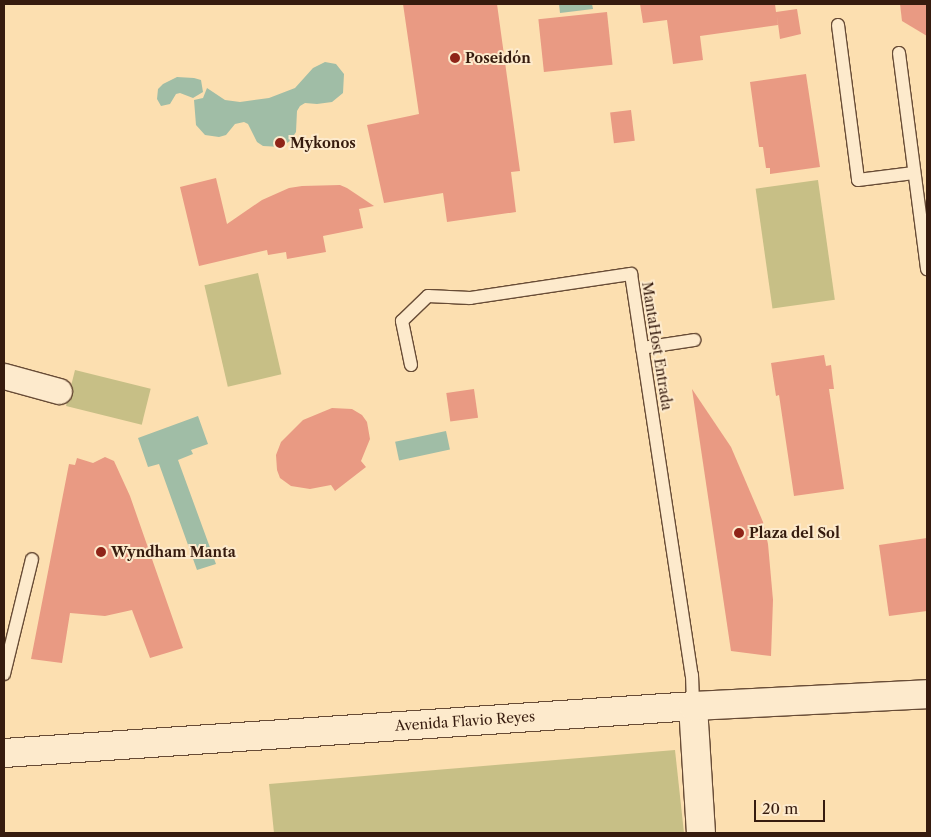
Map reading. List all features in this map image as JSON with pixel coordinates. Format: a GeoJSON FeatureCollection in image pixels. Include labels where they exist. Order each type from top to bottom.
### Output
{"type":"FeatureCollection","features":[{"type":"Feature","properties":{"kind":"main road","name":"Avenida Flavio Reyes"},"geometry":{"type":"LineString","coordinates":[[4,753],[693,706],[927,694]]}},
{"type":"Feature","properties":{"kind":"main road"},"geometry":{"type":"LineString","coordinates":[[693,706],[701,833]]}},
{"type":"Feature","properties":{"kind":"street"},"geometry":{"type":"LineString","coordinates":[[4,376],[59,391]]}},
{"type":"Feature","properties":{"kind":"lane"},"geometry":{"type":"LineString","coordinates":[[838,25],[858,180],[914,173]]}},
{"type":"Feature","properties":{"kind":"lane"},"geometry":{"type":"LineString","coordinates":[[898,54],[927,269]]}},
{"type":"Feature","properties":{"kind":"lane","name":"MantaHost Entrada"},"geometry":{"type":"LineString","coordinates":[[411,365],[402,321],[428,296],[470,298],[630,274],[692,674],[693,706]]}},
{"type":"Feature","properties":{"kind":"lane"},"geometry":{"type":"LineString","coordinates":[[642,348],[694,340]]}},
{"type":"Feature","properties":{"kind":"lane"},"geometry":{"type":"LineString","coordinates":[[4,674],[32,559]]}},
{"type":"Feature","properties":{"kind":"shaded area"},"geometry":{"type":"Polygon","coordinates":[[[559,4],[592,4],[593,9],[560,13],[559,4]]]}},
{"type":"Feature","properties":{"kind":"shaded area"},"geometry":{"type":"Polygon","coordinates":[[[325,62],[336,64],[344,74],[343,93],[332,102],[305,103],[300,106],[297,111],[296,132],[290,141],[281,147],[263,146],[257,142],[248,124],[244,122],[235,124],[226,135],[219,137],[205,135],[196,125],[194,100],[203,98],[207,88],[225,100],[240,102],[269,98],[295,88],[313,68],[325,62]]]}},
{"type":"Feature","properties":{"kind":"shaded area"},"geometry":{"type":"Polygon","coordinates":[[[177,77],[201,80],[203,92],[193,98],[180,93],[176,94],[170,104],[161,106],[157,99],[158,89],[163,84],[177,77]]]}},
{"type":"Feature","properties":{"kind":"shaded area"},"geometry":{"type":"Polygon","coordinates":[[[818,180],[835,300],[772,309],[756,189],[818,180]]]}},
{"type":"Feature","properties":{"kind":"shaded area"},"geometry":{"type":"Polygon","coordinates":[[[258,273],[281,374],[228,387],[204,285],[258,273]]]}},
{"type":"Feature","properties":{"kind":"shaded area"},"geometry":{"type":"Polygon","coordinates":[[[75,370],[151,389],[142,425],[66,406],[75,370]]]}},
{"type":"Feature","properties":{"kind":"shaded area"},"geometry":{"type":"Polygon","coordinates":[[[198,416],[208,444],[191,450],[193,454],[178,460],[216,564],[197,570],[159,464],[148,467],[138,438],[198,416]]]}},
{"type":"Feature","properties":{"kind":"shaded area"},"geometry":{"type":"Polygon","coordinates":[[[446,431],[450,450],[399,460],[395,442],[446,431]]]}},
{"type":"Feature","properties":{"kind":"shaded area"},"geometry":{"type":"Polygon","coordinates":[[[675,750],[684,833],[274,833],[269,784],[675,750]]]}},
{"type":"Feature","properties":{"kind":"building"},"geometry":{"type":"Polygon","coordinates":[[[403,4],[497,4],[520,171],[511,172],[516,212],[447,222],[443,193],[384,203],[367,125],[419,114],[403,4]]]}},
{"type":"Feature","properties":{"kind":"building"},"geometry":{"type":"Polygon","coordinates":[[[640,4],[775,4],[776,12],[797,9],[801,34],[780,39],[777,16],[778,25],[700,36],[703,60],[673,64],[667,20],[643,23],[640,4]]]}},
{"type":"Feature","properties":{"kind":"building"},"geometry":{"type":"Polygon","coordinates":[[[900,4],[927,4],[927,36],[902,21],[900,4]]]}},
{"type":"Feature","properties":{"kind":"building"},"geometry":{"type":"Polygon","coordinates":[[[607,12],[613,65],[544,72],[538,19],[607,12]]]}},
{"type":"Feature","properties":{"kind":"building"},"geometry":{"type":"Polygon","coordinates":[[[806,74],[820,167],[770,174],[770,168],[766,168],[763,147],[759,147],[750,82],[806,74]]]}},
{"type":"Feature","properties":{"kind":"building"},"geometry":{"type":"Polygon","coordinates":[[[631,110],[635,141],[614,143],[610,113],[631,110]]]}},
{"type":"Feature","properties":{"kind":"building"},"geometry":{"type":"Polygon","coordinates":[[[216,178],[227,224],[262,200],[289,188],[302,186],[340,185],[374,206],[359,209],[363,228],[323,236],[326,252],[287,259],[286,252],[268,255],[267,250],[199,266],[180,187],[216,178]]]}},
{"type":"Feature","properties":{"kind":"building"},"geometry":{"type":"Polygon","coordinates":[[[824,355],[826,366],[831,365],[834,389],[829,389],[844,489],[794,496],[779,395],[776,396],[771,363],[824,355]]]}},
{"type":"Feature","properties":{"kind":"building"},"geometry":{"type":"Polygon","coordinates":[[[474,389],[478,418],[450,422],[446,393],[474,389]]]}},
{"type":"Feature","properties":{"kind":"building","name":"Plaza del Sol"},"geometry":{"type":"Polygon","coordinates":[[[692,389],[731,447],[763,522],[768,544],[773,600],[771,656],[731,651],[692,389]]]}},
{"type":"Feature","properties":{"kind":"building"},"geometry":{"type":"Polygon","coordinates":[[[332,408],[352,409],[362,415],[367,422],[370,439],[361,461],[366,467],[335,491],[331,485],[310,489],[291,486],[280,478],[277,470],[276,455],[281,442],[303,420],[332,408]]]}},
{"type":"Feature","properties":{"kind":"building","name":"Wyndham Manta"},"geometry":{"type":"Polygon","coordinates":[[[105,457],[114,461],[130,496],[183,648],[150,658],[132,610],[105,616],[70,613],[62,663],[31,659],[69,464],[75,465],[77,458],[93,463],[105,457]]]}},
{"type":"Feature","properties":{"kind":"building"},"geometry":{"type":"Polygon","coordinates":[[[927,538],[927,611],[889,616],[879,545],[927,538]]]}},
{"type":"Feature","properties":{"kind":"place","name":"Poseidón"},"geometry":{"type":"Point","coordinates":[455,58]}},
{"type":"Feature","properties":{"kind":"place","name":"Mykonos"},"geometry":{"type":"Point","coordinates":[280,143]}},
{"type":"Feature","properties":{"kind":"place","name":"Plaza del Sol"},"geometry":{"type":"Point","coordinates":[739,533]}},
{"type":"Feature","properties":{"kind":"place","name":"Wyndham Manta"},"geometry":{"type":"Point","coordinates":[101,552]}}]}
